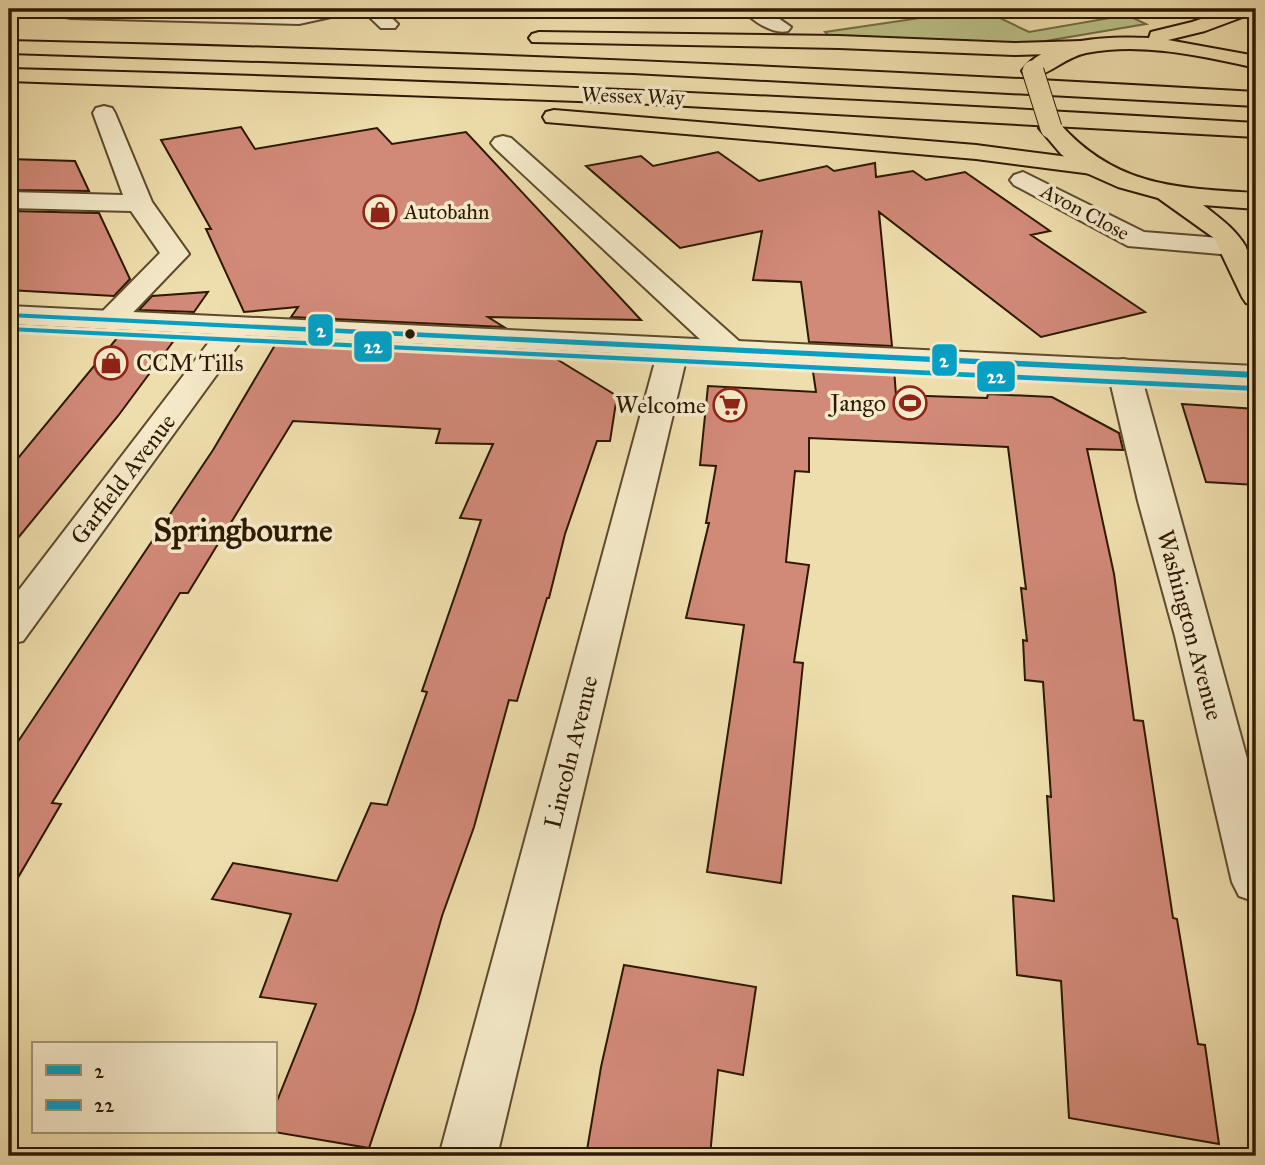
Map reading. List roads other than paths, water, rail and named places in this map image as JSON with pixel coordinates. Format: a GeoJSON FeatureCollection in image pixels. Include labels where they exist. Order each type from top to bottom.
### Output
{"type":"FeatureCollection","features":[{"type":"Feature","properties":{"kind":"main road"},"geometry":{"type":"LineString","coordinates":[[1092,167],[1052,128],[1033,71],[1054,57],[1092,46],[1142,40],[1198,27],[1249,9]]}},
{"type":"Feature","properties":{"kind":"main road"},"geometry":{"type":"LineString","coordinates":[[1252,60],[1240,45],[1237,28],[1256,12]]}},
{"type":"Feature","properties":{"kind":"main road"},"geometry":{"type":"LineString","coordinates":[[9,41],[422,38]]}},
{"type":"Feature","properties":{"kind":"main road"},"geometry":{"type":"LineString","coordinates":[[515,38],[826,42],[1014,49],[1184,47],[1252,60]]}},
{"type":"Feature","properties":{"kind":"main road","name":"Wessex Way"},"geometry":{"type":"LineString","coordinates":[[9,47],[492,60],[907,79],[1256,99]]}},
{"type":"Feature","properties":{"kind":"main road","name":"Wessex Way"},"geometry":{"type":"LineString","coordinates":[[9,75],[380,85],[733,100],[1256,130]]}},
{"type":"Feature","properties":{"kind":"main road"},"geometry":{"type":"LineString","coordinates":[[9,84],[421,105],[976,152],[1092,167],[1126,181],[1201,197],[1256,201]]}},
{"type":"Feature","properties":{"kind":"main road"},"geometry":{"type":"LineString","coordinates":[[1154,187],[1185,203],[1225,233],[1256,297]]}},
{"type":"Feature","properties":{"kind":"street"},"geometry":{"type":"LineString","coordinates":[[48,9],[71,12],[299,18],[342,9]]}},
{"type":"Feature","properties":{"kind":"street"},"geometry":{"type":"LineString","coordinates":[[370,9],[388,24]]}},
{"type":"Feature","properties":{"kind":"street"},"geometry":{"type":"LineString","coordinates":[[752,9],[781,27]]}},
{"type":"Feature","properties":{"kind":"street"},"geometry":{"type":"LineString","coordinates":[[104,113],[139,203],[175,254],[109,320]]}},
{"type":"Feature","properties":{"kind":"street"},"geometry":{"type":"LineString","coordinates":[[503,144],[729,349]]}},
{"type":"Feature","properties":{"kind":"street","name":"Avon Close"},"geometry":{"type":"LineString","coordinates":[[1023,180],[1138,240],[1232,247]]}},
{"type":"Feature","properties":{"kind":"street"},"geometry":{"type":"LineString","coordinates":[[9,200],[139,203]]}},
{"type":"Feature","properties":{"kind":"street"},"geometry":{"type":"LineString","coordinates":[[9,315],[1256,374]]}},
{"type":"Feature","properties":{"kind":"street","name":"Garfield Avenue"},"geometry":{"type":"LineString","coordinates":[[9,632],[237,326]]}},
{"type":"Feature","properties":{"kind":"street","name":"Lincoln Avenue"},"geometry":{"type":"LineString","coordinates":[[468,1156],[674,347]]}},
{"type":"Feature","properties":{"kind":"street","name":"Washington Avenue"},"geometry":{"type":"LineString","coordinates":[[1123,368],[1156,501],[1195,636],[1256,882]]}},
{"type":"Feature","properties":{"kind":"place","name":"Autobahn"},"geometry":{"type":"Point","coordinates":[380,212]}},
{"type":"Feature","properties":{"kind":"place","name":"CCM Tills"},"geometry":{"type":"Point","coordinates":[111,363]}},
{"type":"Feature","properties":{"kind":"place","name":"Jango"},"geometry":{"type":"Point","coordinates":[910,403]}},
{"type":"Feature","properties":{"kind":"place","name":"Welcome"},"geometry":{"type":"Point","coordinates":[730,405]}},
{"type":"Feature","properties":{"kind":"district","name":"Springbourne"},"geometry":{"type":"Point","coordinates":[243,530]}}]}
